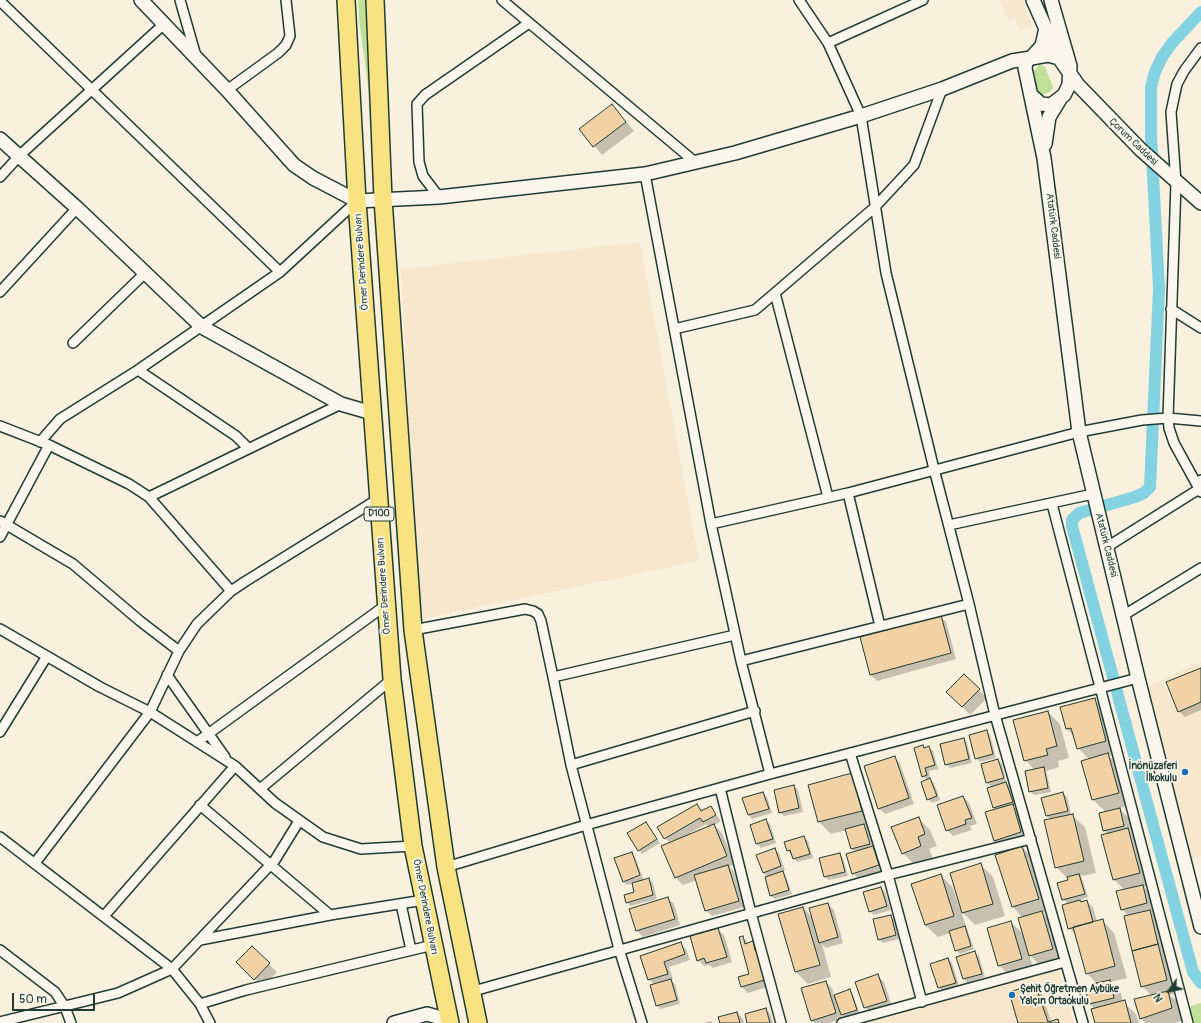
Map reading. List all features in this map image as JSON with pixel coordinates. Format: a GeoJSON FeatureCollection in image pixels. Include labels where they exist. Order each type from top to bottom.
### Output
{"type":"FeatureCollection","features":[{"type":"Feature","properties":{"kind":"highway","name":"Ömer Derindere Bulvarı"},"geometry":{"type":"LineString","coordinates":[[346,0],[372,413],[392,679],[413,846],[442,991],[450,1023]]}},
{"type":"Feature","properties":{"kind":"highway","name":"D100"},"geometry":{"type":"LineString","coordinates":[[376,0],[383,199],[413,630],[446,867],[470,992],[478,1023]]}},
{"type":"Feature","properties":{"kind":"street"},"geometry":{"type":"LineString","coordinates":[[141,0],[227,90],[294,165],[313,178],[358,201],[438,197],[645,174],[735,153],[861,116],[942,89],[1012,61],[1028,63],[1048,55],[1059,58]]}},
{"type":"Feature","properties":{"kind":"street"},"geometry":{"type":"LineString","coordinates":[[180,0],[197,58]]}},
{"type":"Feature","properties":{"kind":"street"},"geometry":{"type":"LineString","coordinates":[[227,90],[278,53],[286,45],[290,36],[286,0]]}},
{"type":"Feature","properties":{"kind":"street"},"geometry":{"type":"LineString","coordinates":[[502,0],[695,162]]}},
{"type":"Feature","properties":{"kind":"street"},"geometry":{"type":"LineString","coordinates":[[799,0],[828,43],[861,116],[874,208],[886,273],[969,604],[994,715],[1031,839],[1082,1023]]}},
{"type":"Feature","properties":{"kind":"street"},"geometry":{"type":"LineString","coordinates":[[828,43],[923,0]]}},
{"type":"Feature","properties":{"kind":"street","name":"Çorum Caddesi"},"geometry":{"type":"LineString","coordinates":[[1033,0],[1059,58],[1086,95],[1176,183],[1201,203]]}},
{"type":"Feature","properties":{"kind":"street","name":"Çorum Caddesi"},"geometry":{"type":"LineString","coordinates":[[1050,0],[1068,60],[1070,75]]}},
{"type":"Feature","properties":{"kind":"street"},"geometry":{"type":"LineString","coordinates":[[0,1],[280,272]]}},
{"type":"Feature","properties":{"kind":"street"},"geometry":{"type":"LineString","coordinates":[[438,197],[423,176],[419,162],[417,104],[425,95],[530,23]]}},
{"type":"Feature","properties":{"kind":"street"},"geometry":{"type":"LineString","coordinates":[[0,177],[20,155],[164,24]]}},
{"type":"Feature","properties":{"kind":"street"},"geometry":{"type":"LineString","coordinates":[[1044,158],[1031,95],[1028,63],[1042,46],[1046,28]]}},
{"type":"Feature","properties":{"kind":"street"},"geometry":{"type":"LineString","coordinates":[[1107,547],[1200,487],[1174,443],[1169,428],[1168,418],[1176,183],[1171,120],[1173,96],[1184,70],[1201,48]]}},
{"type":"Feature","properties":{"kind":"street"},"geometry":{"type":"LineString","coordinates":[[1044,158],[1048,122],[1051,112],[1069,88],[1070,75]]}},
{"type":"Feature","properties":{"kind":"street"},"geometry":{"type":"LineString","coordinates":[[674,329],[755,310],[874,208],[914,165],[942,89]]}},
{"type":"Feature","properties":{"kind":"street"},"geometry":{"type":"LineString","coordinates":[[1031,95],[1036,101],[1044,105],[1053,104],[1062,97],[1074,92],[1086,95]]}},
{"type":"Feature","properties":{"kind":"street"},"geometry":{"type":"LineString","coordinates":[[0,139],[20,155],[77,208],[202,327],[341,404],[372,413]]}},
{"type":"Feature","properties":{"kind":"street","name":"Atatürk Caddesi"},"geometry":{"type":"LineString","coordinates":[[1044,158],[1079,432],[1138,678],[1201,927]]}},
{"type":"Feature","properties":{"kind":"street"},"geometry":{"type":"LineString","coordinates":[[645,174],[711,524],[741,661],[770,774]]}},
{"type":"Feature","properties":{"kind":"street"},"geometry":{"type":"LineString","coordinates":[[40,442],[60,419],[138,370],[280,272],[358,201]]}},
{"type":"Feature","properties":{"kind":"street"},"geometry":{"type":"LineString","coordinates":[[0,292],[77,208]]}},
{"type":"Feature","properties":{"kind":"street"},"geometry":{"type":"LineString","coordinates":[[74,343],[145,273]]}},
{"type":"Feature","properties":{"kind":"street"},"geometry":{"type":"LineString","coordinates":[[775,293],[828,497]]}},
{"type":"Feature","properties":{"kind":"street"},"geometry":{"type":"LineString","coordinates":[[1171,309],[1201,328]]}},
{"type":"Feature","properties":{"kind":"street"},"geometry":{"type":"LineString","coordinates":[[138,370],[236,436],[248,448]]}},
{"type":"Feature","properties":{"kind":"street"},"geometry":{"type":"LineString","coordinates":[[149,497],[341,404]]}},
{"type":"Feature","properties":{"kind":"street"},"geometry":{"type":"LineString","coordinates":[[711,524],[848,493],[934,469],[1079,432],[1142,420],[1168,418],[1201,421]]}},
{"type":"Feature","properties":{"kind":"street"},"geometry":{"type":"LineString","coordinates":[[0,426],[49,445],[129,484],[149,497],[231,591]]}},
{"type":"Feature","properties":{"kind":"street"},"geometry":{"type":"LineString","coordinates":[[0,537],[4,523],[49,445]]}},
{"type":"Feature","properties":{"kind":"street"},"geometry":{"type":"LineString","coordinates":[[848,493],[880,626]]}},
{"type":"Feature","properties":{"kind":"street"},"geometry":{"type":"LineString","coordinates":[[949,525],[1093,494]]}},
{"type":"Feature","properties":{"kind":"street"},"geometry":{"type":"LineString","coordinates":[[35,863],[150,712],[179,651],[196,624],[231,591],[378,499]]}},
{"type":"Feature","properties":{"kind":"street"},"geometry":{"type":"LineString","coordinates":[[1052,504],[1188,1023]]}},
{"type":"Feature","properties":{"kind":"street"},"geometry":{"type":"LineString","coordinates":[[4,523],[73,564],[140,621],[179,651]]}},
{"type":"Feature","properties":{"kind":"street"},"geometry":{"type":"LineString","coordinates":[[1124,615],[1201,568]]}},
{"type":"Feature","properties":{"kind":"street"},"geometry":{"type":"LineString","coordinates":[[741,661],[969,604]]}},
{"type":"Feature","properties":{"kind":"street"},"geometry":{"type":"LineString","coordinates":[[197,742],[386,605]]}},
{"type":"Feature","properties":{"kind":"street"},"geometry":{"type":"LineString","coordinates":[[413,630],[524,610],[533,610],[538,614],[541,621],[571,765],[586,825],[619,949],[642,1023]]}},
{"type":"Feature","properties":{"kind":"street"},"geometry":{"type":"LineString","coordinates":[[0,629],[100,687],[150,712],[197,742],[231,764],[275,803],[323,838],[361,849],[413,846]]}},
{"type":"Feature","properties":{"kind":"street"},"geometry":{"type":"LineString","coordinates":[[552,676],[735,635]]}},
{"type":"Feature","properties":{"kind":"street"},"geometry":{"type":"LineString","coordinates":[[0,732],[47,656]]}},
{"type":"Feature","properties":{"kind":"street"},"geometry":{"type":"LineString","coordinates":[[167,675],[231,764]]}},
{"type":"Feature","properties":{"kind":"street"},"geometry":{"type":"LineString","coordinates":[[446,867],[586,825],[770,774],[1138,678]]}},
{"type":"Feature","properties":{"kind":"street"},"geometry":{"type":"LineString","coordinates":[[260,789],[392,679]]}},
{"type":"Feature","properties":{"kind":"street"},"geometry":{"type":"LineString","coordinates":[[571,765],[755,711]]}},
{"type":"Feature","properties":{"kind":"street"},"geometry":{"type":"LineString","coordinates":[[850,753],[888,875],[922,1002]]}},
{"type":"Feature","properties":{"kind":"street"},"geometry":{"type":"LineString","coordinates":[[104,916],[200,805],[231,764]]}},
{"type":"Feature","properties":{"kind":"street"},"geometry":{"type":"LineString","coordinates":[[720,788],[751,914],[781,1023]]}},
{"type":"Feature","properties":{"kind":"street"},"geometry":{"type":"LineString","coordinates":[[200,805],[330,915]]}},
{"type":"Feature","properties":{"kind":"street"},"geometry":{"type":"LineString","coordinates":[[0,1022],[118,993],[172,969],[270,865],[299,820]]}},
{"type":"Feature","properties":{"kind":"street"},"geometry":{"type":"LineString","coordinates":[[0,837],[172,969],[200,1004],[210,1023]]}},
{"type":"Feature","properties":{"kind":"street"},"geometry":{"type":"LineString","coordinates":[[470,992],[619,949],[751,914],[888,875],[1031,839]]}},
{"type":"Feature","properties":{"kind":"street"},"geometry":{"type":"LineString","coordinates":[[200,940],[330,915],[424,900]]}},
{"type":"Feature","properties":{"kind":"street"},"geometry":{"type":"LineString","coordinates":[[401,904],[411,950]]}},
{"type":"Feature","properties":{"kind":"street"},"geometry":{"type":"LineString","coordinates":[[200,1004],[246,990],[433,945]]}},
{"type":"Feature","properties":{"kind":"street"},"geometry":{"type":"LineString","coordinates":[[0,950],[55,992],[65,1007],[71,1023]]}},
{"type":"Feature","properties":{"kind":"street"},"geometry":{"type":"LineString","coordinates":[[842,1023],[1065,962]]}},
{"type":"Feature","properties":{"kind":"street"},"geometry":{"type":"LineString","coordinates":[[394,1023],[427,1014],[437,1005],[442,991]]}},
{"type":"Feature","properties":{"kind":"street"},"geometry":{"type":"LineString","coordinates":[[427,1014],[441,1018],[447,1023]]}},
{"type":"Feature","properties":{"kind":"shaded area"},"geometry":{"type":"Polygon","coordinates":[[[1000,0],[1022,0],[1033,27],[1020,31],[1015,19],[1008,21],[1000,0]]]}},
{"type":"Feature","properties":{"kind":"shaded area"},"geometry":{"type":"Polygon","coordinates":[[[640,242],[699,561],[418,620],[401,269],[640,242]]]}},
{"type":"Feature","properties":{"kind":"shaded area","name":"İnönüzaferi İlkokulu"},"geometry":{"type":"Polygon","coordinates":[[[1201,662],[1201,856],[1192,859],[1146,687],[1201,662]]]}},
{"type":"Feature","properties":{"kind":"shaded area","name":"Şehit Öğretmen Aybüke Yalçın Ortaokulu"},"geometry":{"type":"Polygon","coordinates":[[[1058,967],[1074,1023],[858,1023],[1058,967]]]}},
{"type":"Feature","properties":{"kind":"green space"},"geometry":{"type":"Polygon","coordinates":[[[358,0],[365,0],[369,93],[359,20],[358,0]]]}},
{"type":"Feature","properties":{"kind":"green space"},"geometry":{"type":"Polygon","coordinates":[[[1039,65],[1045,67],[1053,87],[1051,91],[1042,95],[1037,92],[1034,71],[1039,65]]]}},
{"type":"Feature","properties":{"kind":"green space"},"geometry":{"type":"Polygon","coordinates":[[[1201,1003],[1201,1023],[1188,1023],[1184,1008],[1201,1003]]]}},
{"type":"Feature","properties":{"kind":"building"},"geometry":{"type":"Polygon","coordinates":[[[612,104],[626,122],[593,147],[579,129],[612,104]]]}},
{"type":"Feature","properties":{"kind":"building"},"geometry":{"type":"Polygon","coordinates":[[[941,615],[951,653],[870,675],[860,637],[941,615]]]}},
{"type":"Feature","properties":{"kind":"building"},"geometry":{"type":"Polygon","coordinates":[[[1201,668],[1201,702],[1178,712],[1166,682],[1201,668]]]}},
{"type":"Feature","properties":{"kind":"building"},"geometry":{"type":"Polygon","coordinates":[[[964,674],[980,689],[962,707],[946,692],[964,674]]]}},
{"type":"Feature","properties":{"kind":"building"},"geometry":{"type":"Polygon","coordinates":[[[1095,698],[1106,741],[1077,749],[1071,728],[1066,729],[1060,707],[1095,698]]]}},
{"type":"Feature","properties":{"kind":"building"},"geometry":{"type":"Polygon","coordinates":[[[1048,711],[1057,746],[1046,749],[1048,755],[1024,761],[1013,720],[1048,711]]]}},
{"type":"Feature","properties":{"kind":"building"},"geometry":{"type":"Polygon","coordinates":[[[987,730],[993,754],[975,759],[969,735],[987,730]]]}},
{"type":"Feature","properties":{"kind":"building"},"geometry":{"type":"Polygon","coordinates":[[[964,738],[969,759],[945,765],[940,744],[964,738]]]}},
{"type":"Feature","properties":{"kind":"building"},"geometry":{"type":"Polygon","coordinates":[[[923,745],[924,748],[929,746],[935,765],[925,768],[927,775],[922,777],[914,748],[923,745]]]}},
{"type":"Feature","properties":{"kind":"building"},"geometry":{"type":"Polygon","coordinates":[[[1108,753],[1119,793],[1092,800],[1081,761],[1108,753]]]}},
{"type":"Feature","properties":{"kind":"building"},"geometry":{"type":"Polygon","coordinates":[[[895,756],[909,798],[878,809],[864,766],[895,756]]]}},
{"type":"Feature","properties":{"kind":"building"},"geometry":{"type":"Polygon","coordinates":[[[998,759],[1004,778],[986,783],[981,764],[998,759]]]}},
{"type":"Feature","properties":{"kind":"building"},"geometry":{"type":"Polygon","coordinates":[[[1044,767],[1048,788],[1029,792],[1025,771],[1044,767]]]}},
{"type":"Feature","properties":{"kind":"building"},"geometry":{"type":"Polygon","coordinates":[[[852,773],[862,811],[818,822],[808,785],[852,773]]]}},
{"type":"Feature","properties":{"kind":"building"},"geometry":{"type":"Polygon","coordinates":[[[930,778],[937,796],[927,800],[921,782],[930,778]]]}},
{"type":"Feature","properties":{"kind":"building"},"geometry":{"type":"Polygon","coordinates":[[[1006,782],[1013,802],[993,808],[987,788],[1006,782]]]}},
{"type":"Feature","properties":{"kind":"building"},"geometry":{"type":"Polygon","coordinates":[[[794,785],[799,808],[779,813],[774,790],[794,785]]]}},
{"type":"Feature","properties":{"kind":"building"},"geometry":{"type":"Polygon","coordinates":[[[763,792],[769,809],[748,815],[742,798],[763,792]]]}},
{"type":"Feature","properties":{"kind":"building"},"geometry":{"type":"Polygon","coordinates":[[[1063,792],[1068,811],[1046,816],[1041,798],[1063,792]]]}},
{"type":"Feature","properties":{"kind":"building"},"geometry":{"type":"Polygon","coordinates":[[[963,796],[972,818],[965,820],[966,824],[946,831],[937,805],[963,796]]]}},
{"type":"Feature","properties":{"kind":"building"},"geometry":{"type":"Polygon","coordinates":[[[697,804],[701,811],[711,806],[716,815],[703,822],[700,818],[664,839],[657,827],[697,804]]]}},
{"type":"Feature","properties":{"kind":"building"},"geometry":{"type":"Polygon","coordinates":[[[1013,804],[1021,832],[994,841],[985,812],[1013,804]]]}},
{"type":"Feature","properties":{"kind":"building"},"geometry":{"type":"Polygon","coordinates":[[[1120,808],[1124,826],[1103,831],[1099,813],[1120,808]]]}},
{"type":"Feature","properties":{"kind":"building"},"geometry":{"type":"Polygon","coordinates":[[[1073,814],[1084,861],[1055,868],[1044,820],[1073,814]]]}},
{"type":"Feature","properties":{"kind":"building"},"geometry":{"type":"Polygon","coordinates":[[[919,817],[925,834],[918,837],[921,846],[902,854],[891,827],[919,817]]]}},
{"type":"Feature","properties":{"kind":"building"},"geometry":{"type":"Polygon","coordinates":[[[766,819],[773,839],[756,844],[750,825],[766,819]]]}},
{"type":"Feature","properties":{"kind":"building"},"geometry":{"type":"Polygon","coordinates":[[[646,822],[657,839],[638,851],[627,833],[646,822]]]}},
{"type":"Feature","properties":{"kind":"building"},"geometry":{"type":"Polygon","coordinates":[[[714,824],[727,856],[675,878],[661,846],[714,824]]]}},
{"type":"Feature","properties":{"kind":"building"},"geometry":{"type":"Polygon","coordinates":[[[864,824],[870,844],[851,849],[845,829],[864,824]]]}},
{"type":"Feature","properties":{"kind":"building"},"geometry":{"type":"Polygon","coordinates":[[[1128,828],[1140,873],[1113,880],[1101,835],[1128,828]]]}},
{"type":"Feature","properties":{"kind":"building"},"geometry":{"type":"Polygon","coordinates":[[[804,836],[810,854],[793,859],[790,850],[787,851],[784,842],[804,836]]]}},
{"type":"Feature","properties":{"kind":"building"},"geometry":{"type":"Polygon","coordinates":[[[873,846],[879,865],[852,874],[846,854],[873,846]]]}},
{"type":"Feature","properties":{"kind":"building"},"geometry":{"type":"Polygon","coordinates":[[[1022,846],[1039,899],[1012,907],[995,855],[1022,846]]]}},
{"type":"Feature","properties":{"kind":"building"},"geometry":{"type":"Polygon","coordinates":[[[775,848],[781,866],[763,873],[756,855],[775,848]]]}},
{"type":"Feature","properties":{"kind":"building"},"geometry":{"type":"Polygon","coordinates":[[[632,852],[640,875],[623,882],[614,858],[632,852]]]}},
{"type":"Feature","properties":{"kind":"building"},"geometry":{"type":"Polygon","coordinates":[[[840,853],[845,872],[824,877],[819,858],[840,853]]]}},
{"type":"Feature","properties":{"kind":"building"},"geometry":{"type":"Polygon","coordinates":[[[981,863],[993,904],[962,913],[950,873],[981,863]]]}},
{"type":"Feature","properties":{"kind":"building"},"geometry":{"type":"Polygon","coordinates":[[[728,865],[739,901],[705,911],[694,875],[728,865]]]}},
{"type":"Feature","properties":{"kind":"building"},"geometry":{"type":"Polygon","coordinates":[[[783,871],[789,890],[770,896],[765,877],[783,871]]]}},
{"type":"Feature","properties":{"kind":"building"},"geometry":{"type":"Polygon","coordinates":[[[941,874],[954,916],[925,925],[911,884],[941,874]]]}},
{"type":"Feature","properties":{"kind":"building"},"geometry":{"type":"Polygon","coordinates":[[[1079,874],[1085,894],[1062,900],[1057,883],[1068,880],[1067,877],[1079,874]]]}},
{"type":"Feature","properties":{"kind":"building"},"geometry":{"type":"Polygon","coordinates":[[[649,878],[653,895],[626,903],[624,895],[634,892],[632,883],[649,878]]]}},
{"type":"Feature","properties":{"kind":"building"},"geometry":{"type":"Polygon","coordinates":[[[1143,885],[1147,903],[1121,910],[1116,891],[1143,885]]]}},
{"type":"Feature","properties":{"kind":"building"},"geometry":{"type":"Polygon","coordinates":[[[881,887],[887,906],[869,912],[863,892],[881,887]]]}},
{"type":"Feature","properties":{"kind":"building"},"geometry":{"type":"Polygon","coordinates":[[[668,897],[675,919],[636,931],[629,909],[668,897]]]}},
{"type":"Feature","properties":{"kind":"building"},"geometry":{"type":"Polygon","coordinates":[[[1080,900],[1081,902],[1087,900],[1093,922],[1068,929],[1062,905],[1080,900]]]}},
{"type":"Feature","properties":{"kind":"building"},"geometry":{"type":"Polygon","coordinates":[[[828,903],[838,937],[819,943],[809,908],[828,903]]]}},
{"type":"Feature","properties":{"kind":"building"},"geometry":{"type":"Polygon","coordinates":[[[803,907],[820,965],[795,972],[778,914],[803,907]]]}},
{"type":"Feature","properties":{"kind":"building"},"geometry":{"type":"Polygon","coordinates":[[[1150,910],[1158,944],[1132,951],[1124,916],[1150,910]]]}},
{"type":"Feature","properties":{"kind":"building"},"geometry":{"type":"Polygon","coordinates":[[[1042,911],[1053,949],[1029,956],[1018,918],[1042,911]]]}},
{"type":"Feature","properties":{"kind":"building"},"geometry":{"type":"Polygon","coordinates":[[[891,915],[896,935],[878,940],[873,919],[891,915]]]}},
{"type":"Feature","properties":{"kind":"building"},"geometry":{"type":"Polygon","coordinates":[[[1103,919],[1115,966],[1086,974],[1073,927],[1103,919]]]}},
{"type":"Feature","properties":{"kind":"building"},"geometry":{"type":"Polygon","coordinates":[[[1011,921],[1022,959],[998,966],[987,928],[1011,921]]]}},
{"type":"Feature","properties":{"kind":"building"},"geometry":{"type":"Polygon","coordinates":[[[965,926],[971,946],[955,951],[949,931],[965,926]]]}},
{"type":"Feature","properties":{"kind":"building"},"geometry":{"type":"Polygon","coordinates":[[[718,928],[727,957],[706,963],[704,958],[697,961],[690,936],[718,928]]]}},
{"type":"Feature","properties":{"kind":"building"},"geometry":{"type":"Polygon","coordinates":[[[743,936],[745,944],[753,941],[755,950],[759,949],[768,979],[741,987],[738,977],[749,974],[739,937],[743,936]]]}},
{"type":"Feature","properties":{"kind":"building"},"geometry":{"type":"Polygon","coordinates":[[[681,942],[685,954],[664,962],[668,974],[648,980],[640,956],[681,942]]]}},
{"type":"Feature","properties":{"kind":"building"},"geometry":{"type":"Polygon","coordinates":[[[1158,944],[1167,980],[1141,987],[1132,951],[1158,944]]]}},
{"type":"Feature","properties":{"kind":"building"},"geometry":{"type":"Polygon","coordinates":[[[252,946],[270,963],[254,980],[236,962],[252,946]]]}},
{"type":"Feature","properties":{"kind":"building"},"geometry":{"type":"Polygon","coordinates":[[[975,951],[982,974],[963,979],[956,957],[975,951]]]}},
{"type":"Feature","properties":{"kind":"building"},"geometry":{"type":"Polygon","coordinates":[[[948,958],[956,983],[938,988],[930,964],[948,958]]]}},
{"type":"Feature","properties":{"kind":"building"},"geometry":{"type":"Polygon","coordinates":[[[878,974],[887,1001],[864,1008],[855,982],[878,974]]]}},
{"type":"Feature","properties":{"kind":"building"},"geometry":{"type":"Polygon","coordinates":[[[671,979],[677,1000],[656,1006],[650,985],[671,979]]]}},
{"type":"Feature","properties":{"kind":"building"},"geometry":{"type":"Polygon","coordinates":[[[1110,980],[1114,998],[1089,1004],[1086,992],[1090,988],[1097,986],[1096,983],[1110,980]]]}},
{"type":"Feature","properties":{"kind":"building"},"geometry":{"type":"Polygon","coordinates":[[[826,981],[836,1013],[811,1021],[801,988],[826,981]]]}},
{"type":"Feature","properties":{"kind":"building"},"geometry":{"type":"Polygon","coordinates":[[[1035,984],[1048,1022],[1058,1019],[1059,1023],[1018,1023],[1009,992],[1035,984]]]}},
{"type":"Feature","properties":{"kind":"building"},"geometry":{"type":"Polygon","coordinates":[[[850,989],[857,1010],[841,1015],[834,995],[850,989]]]}},
{"type":"Feature","properties":{"kind":"building"},"geometry":{"type":"Polygon","coordinates":[[[1168,991],[1172,1008],[1140,1019],[1134,999],[1168,991]]]}},
{"type":"Feature","properties":{"kind":"building"},"geometry":{"type":"Polygon","coordinates":[[[1125,1000],[1131,1023],[1095,1023],[1091,1009],[1125,1000]]]}},
{"type":"Feature","properties":{"kind":"building"},"geometry":{"type":"Polygon","coordinates":[[[766,1008],[770,1023],[747,1023],[745,1014],[766,1008]]]}},
{"type":"Feature","properties":{"kind":"building"},"geometry":{"type":"Polygon","coordinates":[[[737,1012],[740,1023],[720,1023],[718,1017],[737,1012]]]}},
{"type":"Feature","properties":{"kind":"waterway"},"geometry":{"type":"LineString","coordinates":[[1201,12],[1172,43],[1162,57],[1155,72],[1151,87],[1151,136],[1159,289],[1150,487],[1144,493],[1135,497],[1079,513],[1072,520],[1072,526],[1193,972],[1201,983]]}},
{"type":"Feature","properties":{"kind":"place","name":"İnönüzaferi İlkokulu"},"geometry":{"type":"Point","coordinates":[1185,772]}},
{"type":"Feature","properties":{"kind":"place","name":"Şehit Öğretmen Aybüke Yalçın Ortaokulu"},"geometry":{"type":"Point","coordinates":[1012,995]}}]}
